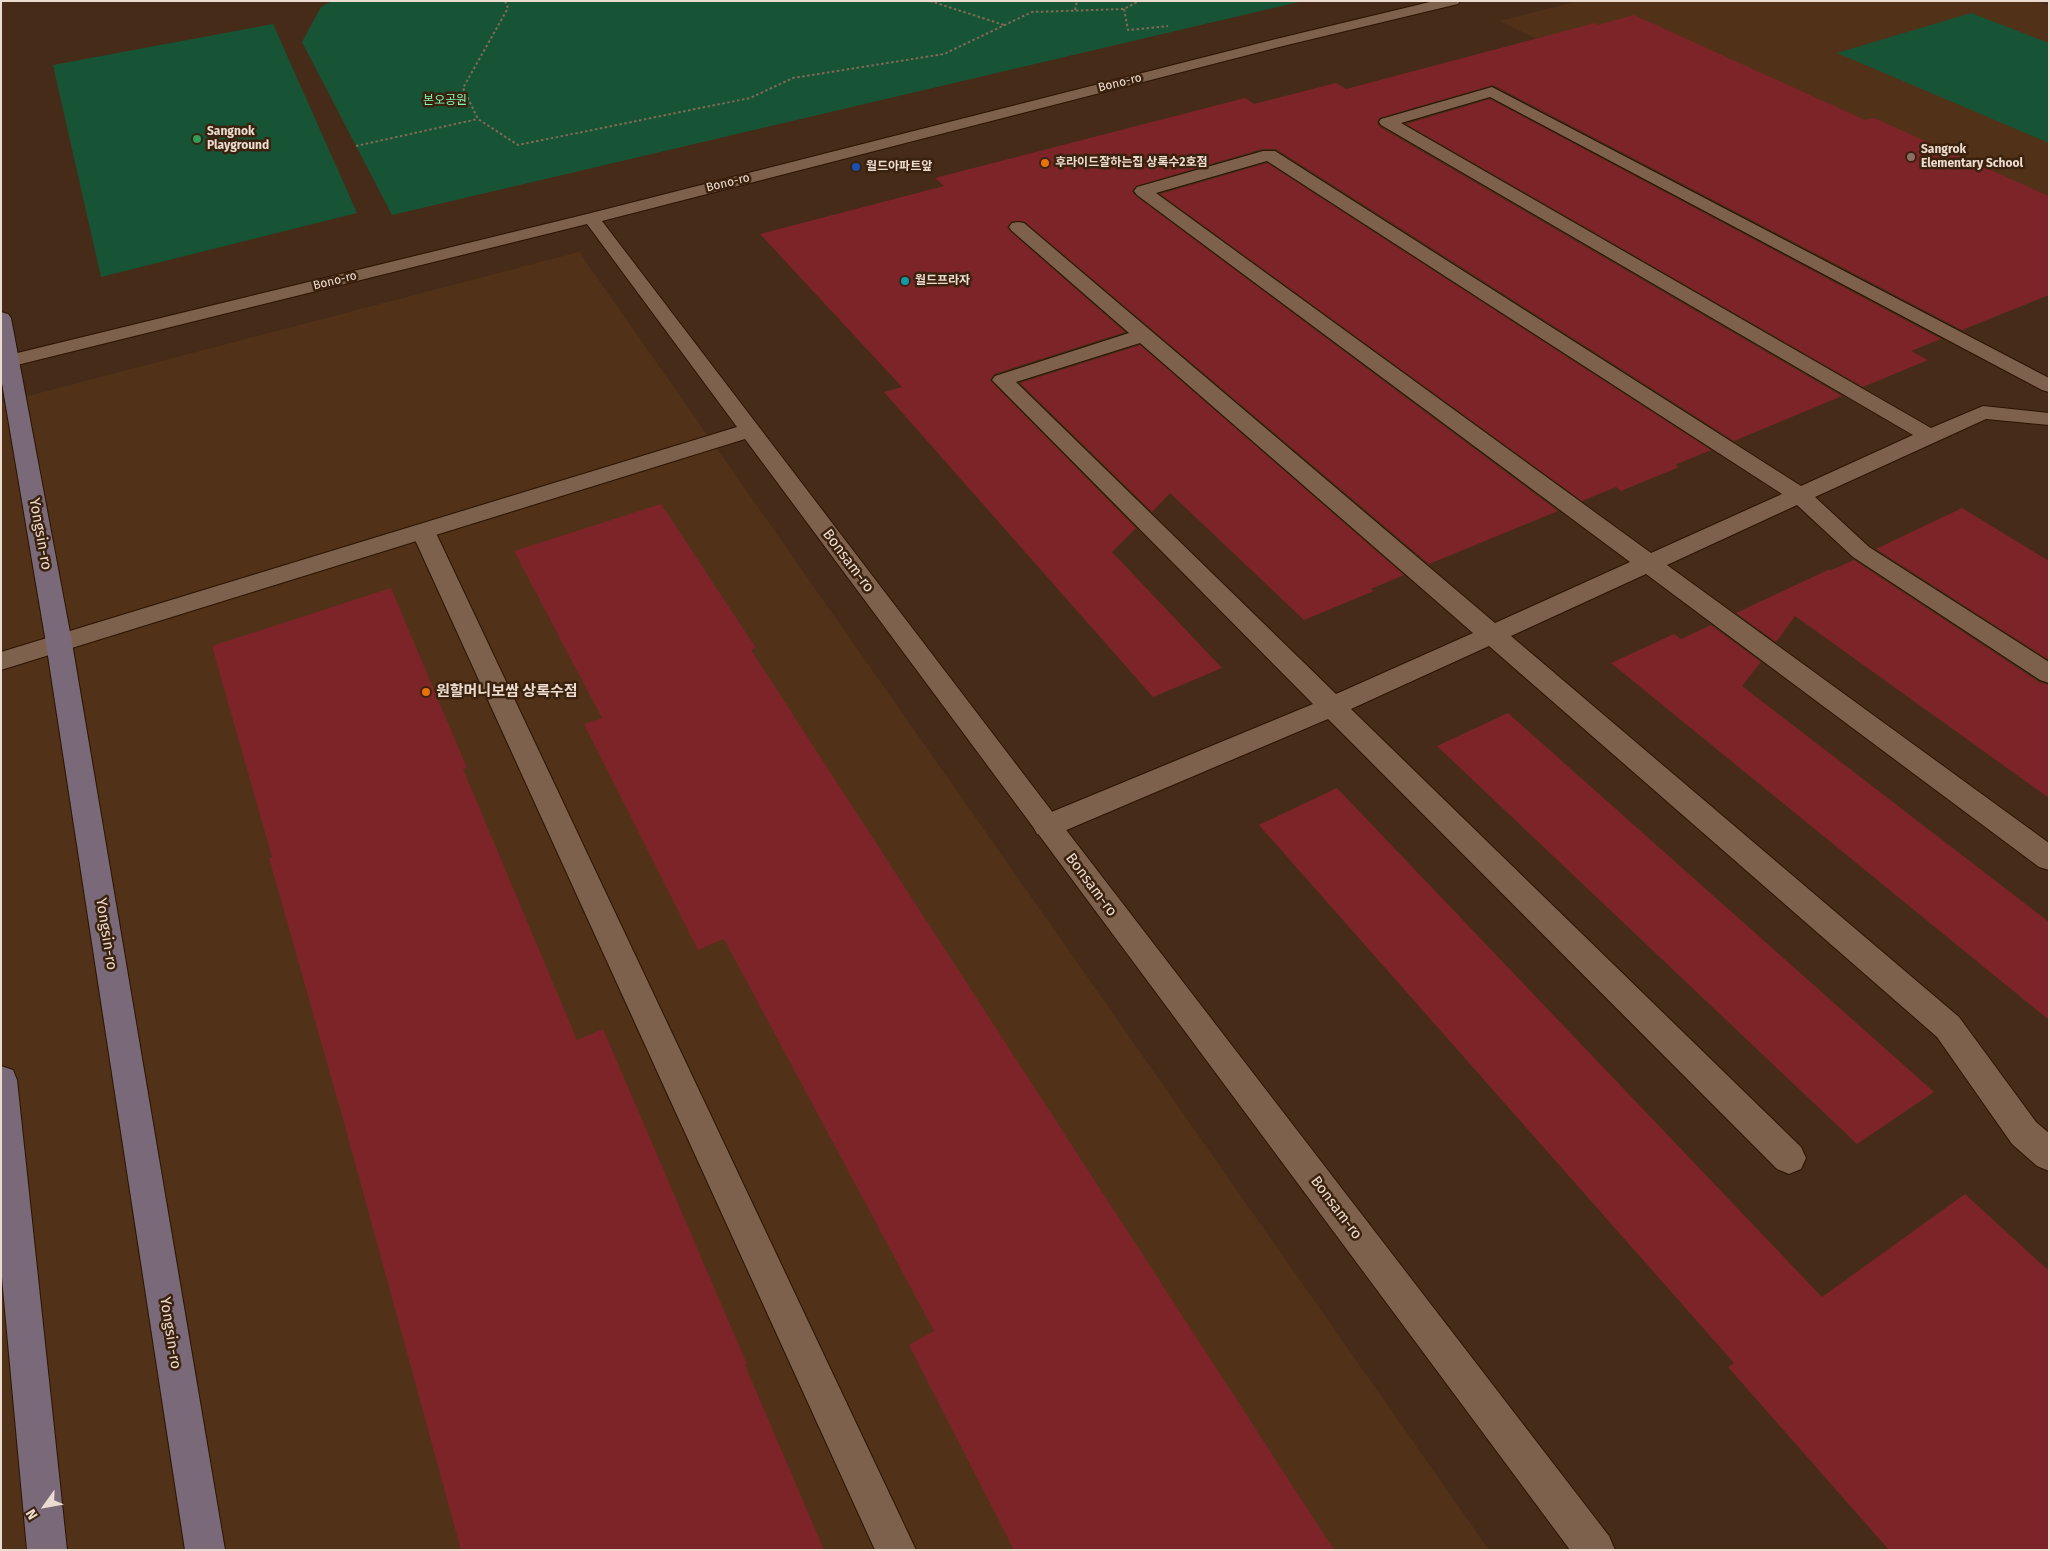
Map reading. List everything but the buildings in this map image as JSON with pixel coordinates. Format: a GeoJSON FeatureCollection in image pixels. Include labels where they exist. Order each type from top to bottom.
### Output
{"type":"FeatureCollection","features":[{"type":"Feature","properties":{"kind":"main road","name":"Yongsin-ro"},"geometry":{"type":"LineString","coordinates":[[1,318],[5,362],[59,643],[205,1550]]}},
{"type":"Feature","properties":{"kind":"main road"},"geometry":{"type":"LineString","coordinates":[[1,1080],[47,1550]]}},
{"type":"Feature","properties":{"kind":"street","name":"Bono-ro"},"geometry":{"type":"LineString","coordinates":[[5,362],[592,218],[1272,45],[1453,1]]}},
{"type":"Feature","properties":{"kind":"street"},"geometry":{"type":"LineString","coordinates":[[1930,436],[1387,122],[1492,92],[2049,386]]}},
{"type":"Feature","properties":{"kind":"street"},"geometry":{"type":"LineString","coordinates":[[2049,674],[1862,552],[1799,495],[1269,155],[1143,191],[2049,859]]}},
{"type":"Feature","properties":{"kind":"street","name":"Bonsam-ro"},"geometry":{"type":"LineString","coordinates":[[592,218],[1047,826],[1594,1550]]}},
{"type":"Feature","properties":{"kind":"street"},"geometry":{"type":"LineString","coordinates":[[1018,227],[1948,1027],[2024,1133],[2049,1154]]}},
{"type":"Feature","properties":{"kind":"street"},"geometry":{"type":"LineString","coordinates":[[1144,335],[1002,380],[1789,1158]]}},
{"type":"Feature","properties":{"kind":"street"},"geometry":{"type":"LineString","coordinates":[[1047,826],[1332,707],[1983,412],[2049,419]]}},
{"type":"Feature","properties":{"kind":"street"},"geometry":{"type":"LineString","coordinates":[[1,661],[750,430]]}},
{"type":"Feature","properties":{"kind":"street"},"geometry":{"type":"LineString","coordinates":[[424,531],[896,1550]]}},
{"type":"Feature","properties":{"kind":"path"},"geometry":{"type":"LineString","coordinates":[[505,1],[508,8],[462,88],[478,119],[518,145],[750,98],[793,78],[944,54],[1032,12],[1124,9],[1139,1]]}},
{"type":"Feature","properties":{"kind":"path"},"geometry":{"type":"LineString","coordinates":[[930,1],[1005,25]]}},
{"type":"Feature","properties":{"kind":"path"},"geometry":{"type":"LineString","coordinates":[[1075,10],[1077,1]]}},
{"type":"Feature","properties":{"kind":"path"},"geometry":{"type":"LineString","coordinates":[[356,146],[478,119]]}},
{"type":"Feature","properties":{"kind":"shaded area","name":"Sangrok Elementary School"},"geometry":{"type":"Polygon","coordinates":[[[1578,1],[2036,1],[2049,6],[2049,292],[1500,21],[1578,1]]]}},
{"type":"Feature","properties":{"kind":"shaded area"},"geometry":{"type":"Polygon","coordinates":[[[579,252],[1489,1550],[1,1550],[1,403],[579,252]]]}},
{"type":"Feature","properties":{"kind":"green space","name":"본오공원"},"geometry":{"type":"Polygon","coordinates":[[[332,1],[1303,1],[392,215],[302,42],[321,7],[332,1]]]}},
{"type":"Feature","properties":{"kind":"green space"},"geometry":{"type":"Polygon","coordinates":[[[1971,13],[2049,43],[2049,143],[1837,53],[1971,13]]]}},
{"type":"Feature","properties":{"kind":"green space","name":"Sangnok Playground"},"geometry":{"type":"Polygon","coordinates":[[[273,24],[357,213],[101,277],[53,65],[273,24]]]}},
{"type":"Feature","properties":{"kind":"place","name":"Sangnok Playground"},"geometry":{"type":"Point","coordinates":[197,139]}},
{"type":"Feature","properties":{"kind":"place","name":"Sangrok Elementary School"},"geometry":{"type":"Point","coordinates":[1911,157]}},
{"type":"Feature","properties":{"kind":"place","name":"후라이드잘하는집 상록수2호점"},"geometry":{"type":"Point","coordinates":[1045,163]}},
{"type":"Feature","properties":{"kind":"place","name":"월드아파트앞"},"geometry":{"type":"Point","coordinates":[856,167]}},
{"type":"Feature","properties":{"kind":"place","name":"월드프라자"},"geometry":{"type":"Point","coordinates":[905,281]}},
{"type":"Feature","properties":{"kind":"place","name":"원할머니보쌈 상록수점"},"geometry":{"type":"Point","coordinates":[426,692]}}]}
